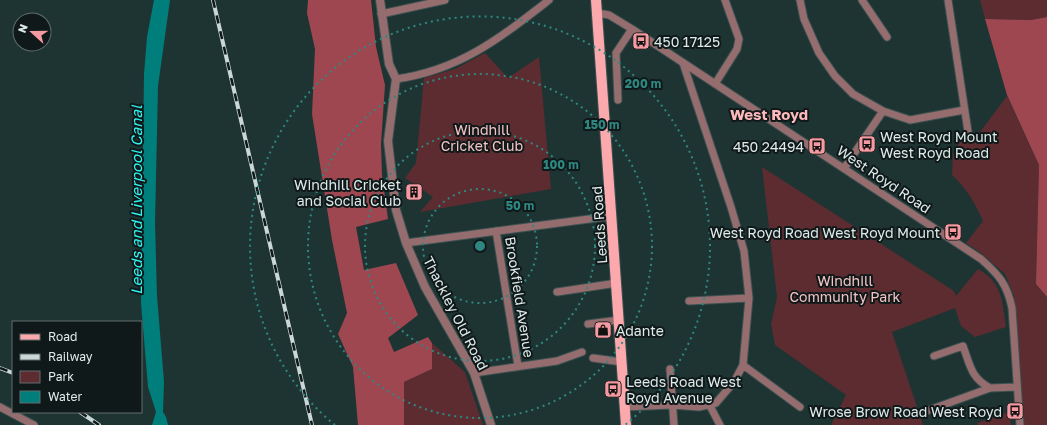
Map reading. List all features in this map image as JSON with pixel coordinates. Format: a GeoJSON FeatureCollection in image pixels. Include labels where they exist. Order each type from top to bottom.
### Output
{"type":"FeatureCollection","features":[{"type":"Feature","properties":{"kind":"main road","name":"Leeds Road"},"geometry":{"type":"LineString","coordinates":[[596,0],[620,320],[626,425]]}},
{"type":"Feature","properties":{"kind":"street","name":"Thackley Old Road"},"geometry":{"type":"LineString","coordinates":[[380,0],[389,64],[396,79],[388,141],[396,210],[406,243],[425,287],[474,373],[491,425]]}},
{"type":"Feature","properties":{"kind":"street"},"geometry":{"type":"LineString","coordinates":[[381,14],[445,0]]}},
{"type":"Feature","properties":{"kind":"street"},"geometry":{"type":"LineString","coordinates":[[396,79],[417,76],[462,60],[488,46],[549,0]]}},
{"type":"Feature","properties":{"kind":"street"},"geometry":{"type":"LineString","coordinates":[[715,84],[737,49],[739,39],[725,0]]}},
{"type":"Feature","properties":{"kind":"street"},"geometry":{"type":"LineString","coordinates":[[800,0],[804,19],[819,53],[835,76],[853,94],[882,111],[910,120],[964,110]]}},
{"type":"Feature","properties":{"kind":"street"},"geometry":{"type":"LineString","coordinates":[[862,0],[887,37]]}},
{"type":"Feature","properties":{"kind":"street"},"geometry":{"type":"LineString","coordinates":[[948,0],[969,138]]}},
{"type":"Feature","properties":{"kind":"street","name":"West Royd Road"},"geometry":{"type":"LineString","coordinates":[[597,13],[609,15],[632,29],[845,167],[981,258],[992,268],[1002,279],[1008,290],[1012,308],[1020,425]]}},
{"type":"Feature","properties":{"kind":"street"},"geometry":{"type":"LineString","coordinates":[[618,100],[616,53],[632,29]]}},
{"type":"Feature","properties":{"kind":"street"},"geometry":{"type":"LineString","coordinates":[[625,406],[672,405],[699,407],[716,403],[734,382],[743,365],[749,298],[744,251],[729,200],[683,63]]}},
{"type":"Feature","properties":{"kind":"street"},"geometry":{"type":"LineString","coordinates":[[845,167],[882,111]]}},
{"type":"Feature","properties":{"kind":"street"},"geometry":{"type":"LineString","coordinates":[[406,243],[612,216]]}},
{"type":"Feature","properties":{"kind":"street","name":"Brookfield Avenue"},"geometry":{"type":"LineString","coordinates":[[496,231],[518,366]]}},
{"type":"Feature","properties":{"kind":"street"},"geometry":{"type":"LineString","coordinates":[[557,292],[617,283]]}},
{"type":"Feature","properties":{"kind":"street"},"geometry":{"type":"LineString","coordinates":[[689,301],[749,298]]}},
{"type":"Feature","properties":{"kind":"street"},"geometry":{"type":"LineString","coordinates":[[588,324],[620,320]]}},
{"type":"Feature","properties":{"kind":"street"},"geometry":{"type":"LineString","coordinates":[[934,356],[963,346],[973,375],[980,383],[990,388]]}},
{"type":"Feature","properties":{"kind":"street"},"geometry":{"type":"LineString","coordinates":[[474,373],[557,361],[582,352]]}},
{"type":"Feature","properties":{"kind":"street"},"geometry":{"type":"LineString","coordinates":[[593,358],[622,362]]}},
{"type":"Feature","properties":{"kind":"street"},"geometry":{"type":"LineString","coordinates":[[743,365],[800,407]]}},
{"type":"Feature","properties":{"kind":"street"},"geometry":{"type":"LineString","coordinates":[[670,369],[674,425]]}},
{"type":"Feature","properties":{"kind":"street"},"geometry":{"type":"LineString","coordinates":[[921,413],[990,388],[1017,387]]}},
{"type":"Feature","properties":{"kind":"street"},"geometry":{"type":"LineString","coordinates":[[709,404],[720,425]]}},
{"type":"Feature","properties":{"kind":"street"},"geometry":{"type":"LineString","coordinates":[[0,407],[34,425]]}},
{"type":"Feature","properties":{"kind":"green space"},"geometry":{"type":"Polygon","coordinates":[[[980,0],[1047,0],[1047,17],[1031,20],[985,19],[980,0]]]}},
{"type":"Feature","properties":{"kind":"green space","name":"Windhill Cricket Club"},"geometry":{"type":"Polygon","coordinates":[[[485,53],[508,78],[539,57],[551,189],[420,212],[433,197],[405,178],[416,163],[424,78],[455,69],[485,53]]]}},
{"type":"Feature","properties":{"kind":"green space"},"geometry":{"type":"Polygon","coordinates":[[[1007,96],[1039,165],[1036,284],[1047,297],[1047,425],[1024,425],[1014,296],[1005,274],[981,253],[966,243],[983,221],[970,196],[952,175],[953,154],[958,148],[958,143],[980,132],[1007,96]]]}},
{"type":"Feature","properties":{"kind":"green space","name":"Windhill Community Park"},"geometry":{"type":"Polygon","coordinates":[[[762,167],[954,291],[956,296],[978,269],[986,274],[997,287],[1002,301],[1006,327],[975,337],[961,326],[955,308],[892,332],[923,425],[831,425],[846,395],[775,345],[771,324],[777,297],[762,167]]]}},
{"type":"Feature","properties":{"kind":"green space"},"geometry":{"type":"Polygon","coordinates":[[[432,343],[465,372],[483,425],[404,425],[404,382],[432,369],[432,343]]]}},
{"type":"Feature","properties":{"kind":"green space"},"geometry":{"type":"Polygon","coordinates":[[[1009,412],[1011,425],[978,425],[977,423],[1009,412]]]}},
{"type":"Feature","properties":{"kind":"shaded area"},"geometry":{"type":"Polygon","coordinates":[[[308,0],[371,0],[376,47],[385,85],[381,144],[382,176],[388,219],[356,227],[364,270],[396,263],[418,315],[388,338],[394,352],[428,337],[432,343],[432,369],[404,382],[404,425],[358,425],[353,367],[338,334],[347,313],[332,240],[312,114],[315,49],[307,13],[308,0]]]}},
{"type":"Feature","properties":{"kind":"shaded area"},"geometry":{"type":"Polygon","coordinates":[[[1047,17],[1047,297],[1036,284],[1039,165],[1007,95],[985,19],[1031,20],[1047,17]]]}},
{"type":"Feature","properties":{"kind":"water"},"geometry":{"type":"Polygon","coordinates":[[[154,0],[170,0],[158,86],[155,223],[157,296],[164,382],[163,412],[168,425],[152,425],[156,412],[148,387],[141,303],[144,74],[147,37],[154,0]]]}},
{"type":"Feature","properties":{"kind":"railway"},"geometry":{"type":"LineString","coordinates":[[213,0],[312,425]]}},
{"type":"Feature","properties":{"kind":"railway"},"geometry":{"type":"LineString","coordinates":[[0,368],[12,373]]}},
{"type":"Feature","properties":{"kind":"railway"},"geometry":{"type":"LineString","coordinates":[[81,413],[99,425]]}},
{"type":"Feature","properties":{"kind":"place","name":"450 17125"},"geometry":{"type":"Point","coordinates":[641,41]}},
{"type":"Feature","properties":{"kind":"place","name":"West Royd Mount West Royd Road"},"geometry":{"type":"Point","coordinates":[867,144]}},
{"type":"Feature","properties":{"kind":"place","name":"450 24494"},"geometry":{"type":"Point","coordinates":[817,146]}},
{"type":"Feature","properties":{"kind":"place","name":"Windhill Cricket and Social Club"},"geometry":{"type":"Point","coordinates":[414,192]}},
{"type":"Feature","properties":{"kind":"place","name":"West Royd Road West Royd Mount"},"geometry":{"type":"Point","coordinates":[953,232]}},
{"type":"Feature","properties":{"kind":"place","name":"Adante"},"geometry":{"type":"Point","coordinates":[603,330]}},
{"type":"Feature","properties":{"kind":"place","name":"Leeds Road West Royd Avenue"},"geometry":{"type":"Point","coordinates":[613,389]}},
{"type":"Feature","properties":{"kind":"place","name":"Wrose Brow Road West Royd"},"geometry":{"type":"Point","coordinates":[1015,411]}},
{"type":"Feature","properties":{"kind":"district","name":"West Royd"},"geometry":{"type":"Point","coordinates":[769,114]}},
{"type":"Feature","properties":{"kind":"water label","name":"Leeds and Liverpool Canal"},"geometry":{"type":"Point","coordinates":[136,200]}}]}
